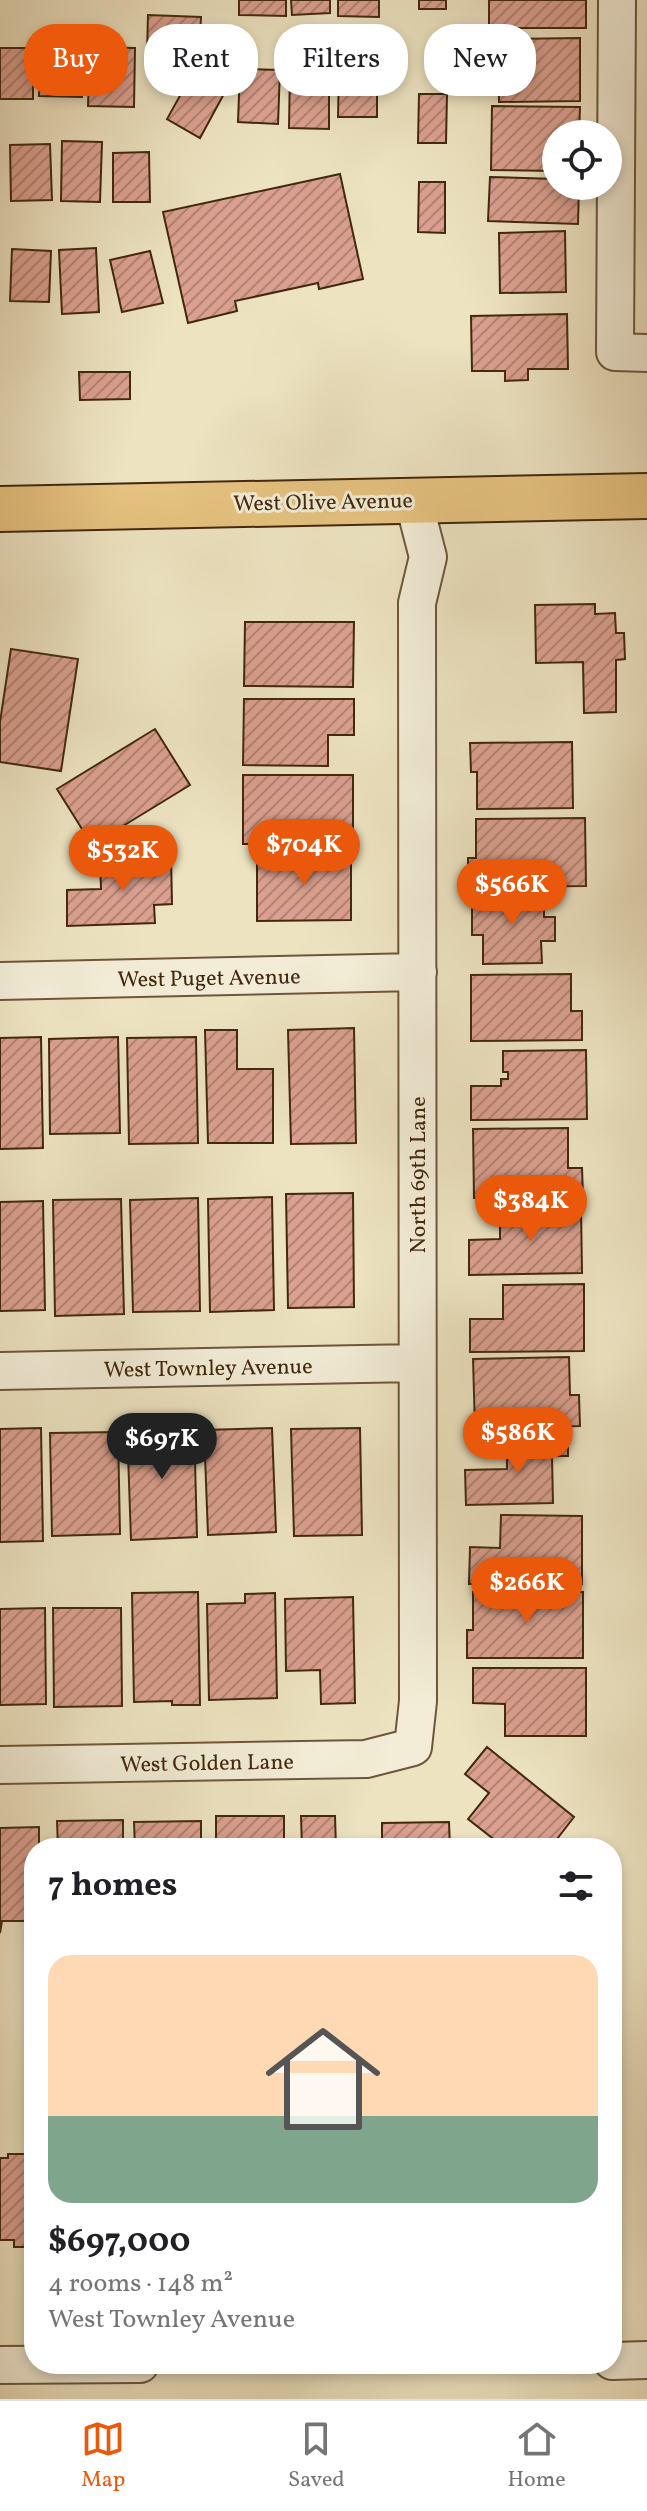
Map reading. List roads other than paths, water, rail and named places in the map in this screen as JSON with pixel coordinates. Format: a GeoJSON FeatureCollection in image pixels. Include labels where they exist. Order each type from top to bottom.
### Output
{"type":"FeatureCollection","features":[{"type":"Feature","properties":{"kind":"main road","name":"West Olive Avenue"},"geometry":{"type":"LineString","coordinates":[[0,509],[647,496]]}},
{"type":"Feature","properties":{"kind":"street"},"geometry":{"type":"LineString","coordinates":[[617,0],[615,352],[647,353]]}},
{"type":"Feature","properties":{"kind":"street","name":"North 69th Lane"},"geometry":{"type":"LineString","coordinates":[[413,499],[404,557],[417,603],[418,1701],[413,1747]]}},
{"type":"Feature","properties":{"kind":"street","name":"West Puget Avenue"},"geometry":{"type":"LineString","coordinates":[[0,981],[418,972]]}},
{"type":"Feature","properties":{"kind":"street","name":"West Townley Avenue"},"geometry":{"type":"LineString","coordinates":[[0,1371],[416,1363]]}},
{"type":"Feature","properties":{"kind":"street","name":"West Golden Lane"},"geometry":{"type":"LineString","coordinates":[[0,1765],[366,1759],[413,1747]]}},
{"type":"Feature","properties":{"kind":"street"},"geometry":{"type":"LineString","coordinates":[[622,2361],[647,2360]]}},
{"type":"Feature","properties":{"kind":"street"},"geometry":{"type":"LineString","coordinates":[[0,2365],[24,2365]]}}]}
